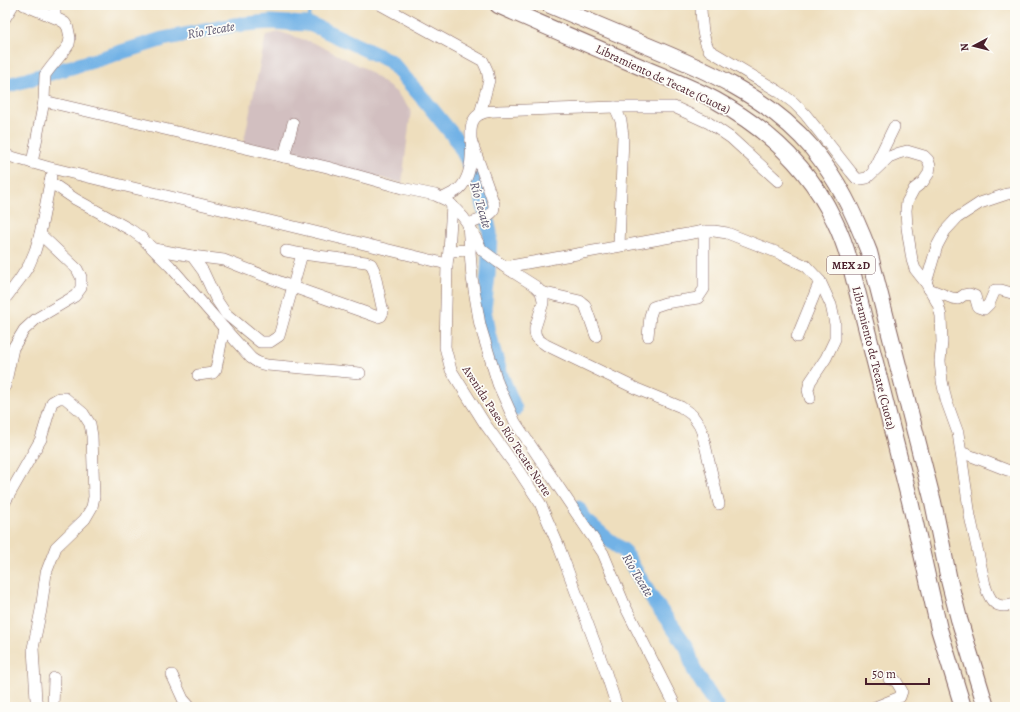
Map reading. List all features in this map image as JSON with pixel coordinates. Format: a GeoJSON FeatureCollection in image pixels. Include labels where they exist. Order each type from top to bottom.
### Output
{"type":"FeatureCollection","features":[{"type":"Feature","properties":{"kind":"highway","name":"Libramiento de Tecate (Cuota)"},"geometry":{"type":"LineString","coordinates":[[498,5],[681,84],[740,115],[773,140],[789,155],[805,173],[823,200],[834,220],[850,263],[910,501],[939,629],[963,707]]}},
{"type":"Feature","properties":{"kind":"highway","name":"Libramiento de Tecate (Cuota)"},"geometry":{"type":"LineString","coordinates":[[550,5],[664,52],[705,71],[753,97],[782,119],[799,135],[823,163],[841,189],[854,214],[868,252],[931,495],[955,603],[986,707]]}},
{"type":"Feature","properties":{"kind":"street"},"geometry":{"type":"LineString","coordinates":[[5,18],[13,5]]}},
{"type":"Feature","properties":{"kind":"street"},"geometry":{"type":"LineString","coordinates":[[24,5],[55,17],[65,23],[68,28],[70,38],[69,44],[65,50],[45,75],[44,102],[32,163]]}},
{"type":"Feature","properties":{"kind":"street"},"geometry":{"type":"LineString","coordinates":[[55,5],[55,17]]}},
{"type":"Feature","properties":{"kind":"street"},"geometry":{"type":"LineString","coordinates":[[381,5],[483,61],[489,80],[480,114]]}},
{"type":"Feature","properties":{"kind":"street"},"geometry":{"type":"LineString","coordinates":[[702,9],[703,34],[709,50],[778,91],[794,103],[805,114],[857,178],[867,178],[889,157],[899,153],[907,151],[924,156],[928,160],[930,166],[929,173],[923,182],[914,189],[907,202],[907,228],[912,260],[915,269],[928,286],[938,304],[941,316],[942,342],[940,360],[942,381],[946,400],[958,433],[970,516],[985,585],[988,594],[994,603],[1000,606],[1015,604]]}},
{"type":"Feature","properties":{"kind":"street"},"geometry":{"type":"LineString","coordinates":[[44,102],[327,167],[402,188],[435,195],[447,201],[472,225],[482,250],[535,286],[541,292],[543,300],[535,328],[537,338],[546,345],[637,389],[681,407],[692,415],[702,432],[719,504]]}},
{"type":"Feature","properties":{"kind":"street"},"geometry":{"type":"LineString","coordinates":[[615,107],[621,121],[623,136],[619,246]]}},
{"type":"Feature","properties":{"kind":"street"},"geometry":{"type":"LineString","coordinates":[[447,201],[464,182],[470,165],[471,125],[475,117],[480,114],[498,110],[674,107],[709,123],[731,138],[778,181]]}},
{"type":"Feature","properties":{"kind":"street"},"geometry":{"type":"LineString","coordinates":[[284,157],[293,123]]}},
{"type":"Feature","properties":{"kind":"street"},"geometry":{"type":"LineString","coordinates":[[870,174],[894,127]]}},
{"type":"Feature","properties":{"kind":"street"},"geometry":{"type":"LineString","coordinates":[[450,234],[472,225],[494,211],[494,204],[471,140]]}},
{"type":"Feature","properties":{"kind":"street"},"geometry":{"type":"LineString","coordinates":[[5,155],[53,169],[447,264]]}},
{"type":"Feature","properties":{"kind":"street"},"geometry":{"type":"LineString","coordinates":[[5,299],[29,265],[35,251],[40,234],[53,169]]}},
{"type":"Feature","properties":{"kind":"street"},"geometry":{"type":"LineString","coordinates":[[50,182],[75,199],[131,230],[154,249],[251,358],[260,364],[360,373]]}},
{"type":"Feature","properties":{"kind":"street"},"geometry":{"type":"LineString","coordinates":[[928,286],[937,246],[945,231],[956,218],[980,203],[1007,194],[1015,193]]}},
{"type":"Feature","properties":{"kind":"street","name":"Avenida Paseo Río Tecate Norte"},"geometry":{"type":"LineString","coordinates":[[447,201],[450,234],[447,264],[445,347],[452,370],[485,424],[540,503],[559,547],[605,670],[617,707]]}},
{"type":"Feature","properties":{"kind":"street"},"geometry":{"type":"LineString","coordinates":[[472,225],[470,250],[472,278],[480,325],[498,384],[515,422],[603,553],[625,606],[676,707]]}},
{"type":"Feature","properties":{"kind":"street"},"geometry":{"type":"LineString","coordinates":[[648,336],[650,316],[654,307],[665,303],[698,298],[704,289],[704,231]]}},
{"type":"Feature","properties":{"kind":"street"},"geometry":{"type":"LineString","coordinates":[[501,264],[704,231],[727,233],[781,254],[806,266],[820,281],[831,305],[835,324],[836,339],[826,358],[810,382],[808,390],[810,398]]}},
{"type":"Feature","properties":{"kind":"street"},"geometry":{"type":"LineString","coordinates":[[5,386],[13,348],[24,330],[36,319],[75,296],[81,288],[81,277],[77,269],[40,234]]}},
{"type":"Feature","properties":{"kind":"street"},"geometry":{"type":"LineString","coordinates":[[154,249],[224,260],[293,287],[378,317],[382,316],[383,312],[372,264],[286,251]]}},
{"type":"Feature","properties":{"kind":"street"},"geometry":{"type":"LineString","coordinates":[[449,250],[470,250]]}},
{"type":"Feature","properties":{"kind":"street"},"geometry":{"type":"LineString","coordinates":[[192,256],[203,271],[216,299],[226,314],[260,342],[270,342],[279,336],[302,254]]}},
{"type":"Feature","properties":{"kind":"street"},"geometry":{"type":"LineString","coordinates":[[797,337],[820,281]]}},
{"type":"Feature","properties":{"kind":"street"},"geometry":{"type":"LineString","coordinates":[[928,286],[952,298],[958,299],[969,294],[975,296],[978,307],[984,309],[989,304],[995,290],[1015,294]]}},
{"type":"Feature","properties":{"kind":"street"},"geometry":{"type":"LineString","coordinates":[[541,292],[580,300],[585,305],[596,336]]}},
{"type":"Feature","properties":{"kind":"street"},"geometry":{"type":"LineString","coordinates":[[198,375],[213,373],[216,369],[224,328]]}},
{"type":"Feature","properties":{"kind":"street"},"geometry":{"type":"LineString","coordinates":[[5,502],[41,439],[52,402],[59,398],[65,398],[84,412],[90,424],[92,436],[94,497],[92,507],[85,519],[56,547],[46,574],[41,610],[33,648],[36,700],[38,707]]}},
{"type":"Feature","properties":{"kind":"street"},"geometry":{"type":"LineString","coordinates":[[961,452],[1015,472]]}},
{"type":"Feature","properties":{"kind":"street"},"geometry":{"type":"LineString","coordinates":[[172,675],[183,699],[190,707]]}},
{"type":"Feature","properties":{"kind":"street"},"geometry":{"type":"LineString","coordinates":[[53,707],[54,678]]}},
{"type":"Feature","properties":{"kind":"street"},"geometry":{"type":"LineString","coordinates":[[875,707],[900,697],[902,691],[896,680],[888,679]]}},
{"type":"Feature","properties":{"kind":"shaded area"},"geometry":{"type":"Polygon","coordinates":[[[280,32],[314,43],[364,68],[396,92],[411,110],[402,183],[243,145],[266,35],[280,32]]]}},
{"type":"Feature","properties":{"kind":"waterway"},"geometry":{"type":"LineString","coordinates":[[307,24],[311,8],[310,5]]}},
{"type":"Feature","properties":{"kind":"waterway","name":"Río Tecate"},"geometry":{"type":"LineString","coordinates":[[5,86],[163,39],[234,25],[270,22],[307,24],[315,26],[390,61],[456,139],[470,165],[481,193],[490,233],[488,276],[484,309],[488,333],[502,378],[515,409]]}},
{"type":"Feature","properties":{"kind":"waterway","name":"Río Tecate"},"geometry":{"type":"LineString","coordinates":[[578,508],[585,520],[624,551],[651,597],[687,647],[694,670],[717,707]]}}]}
